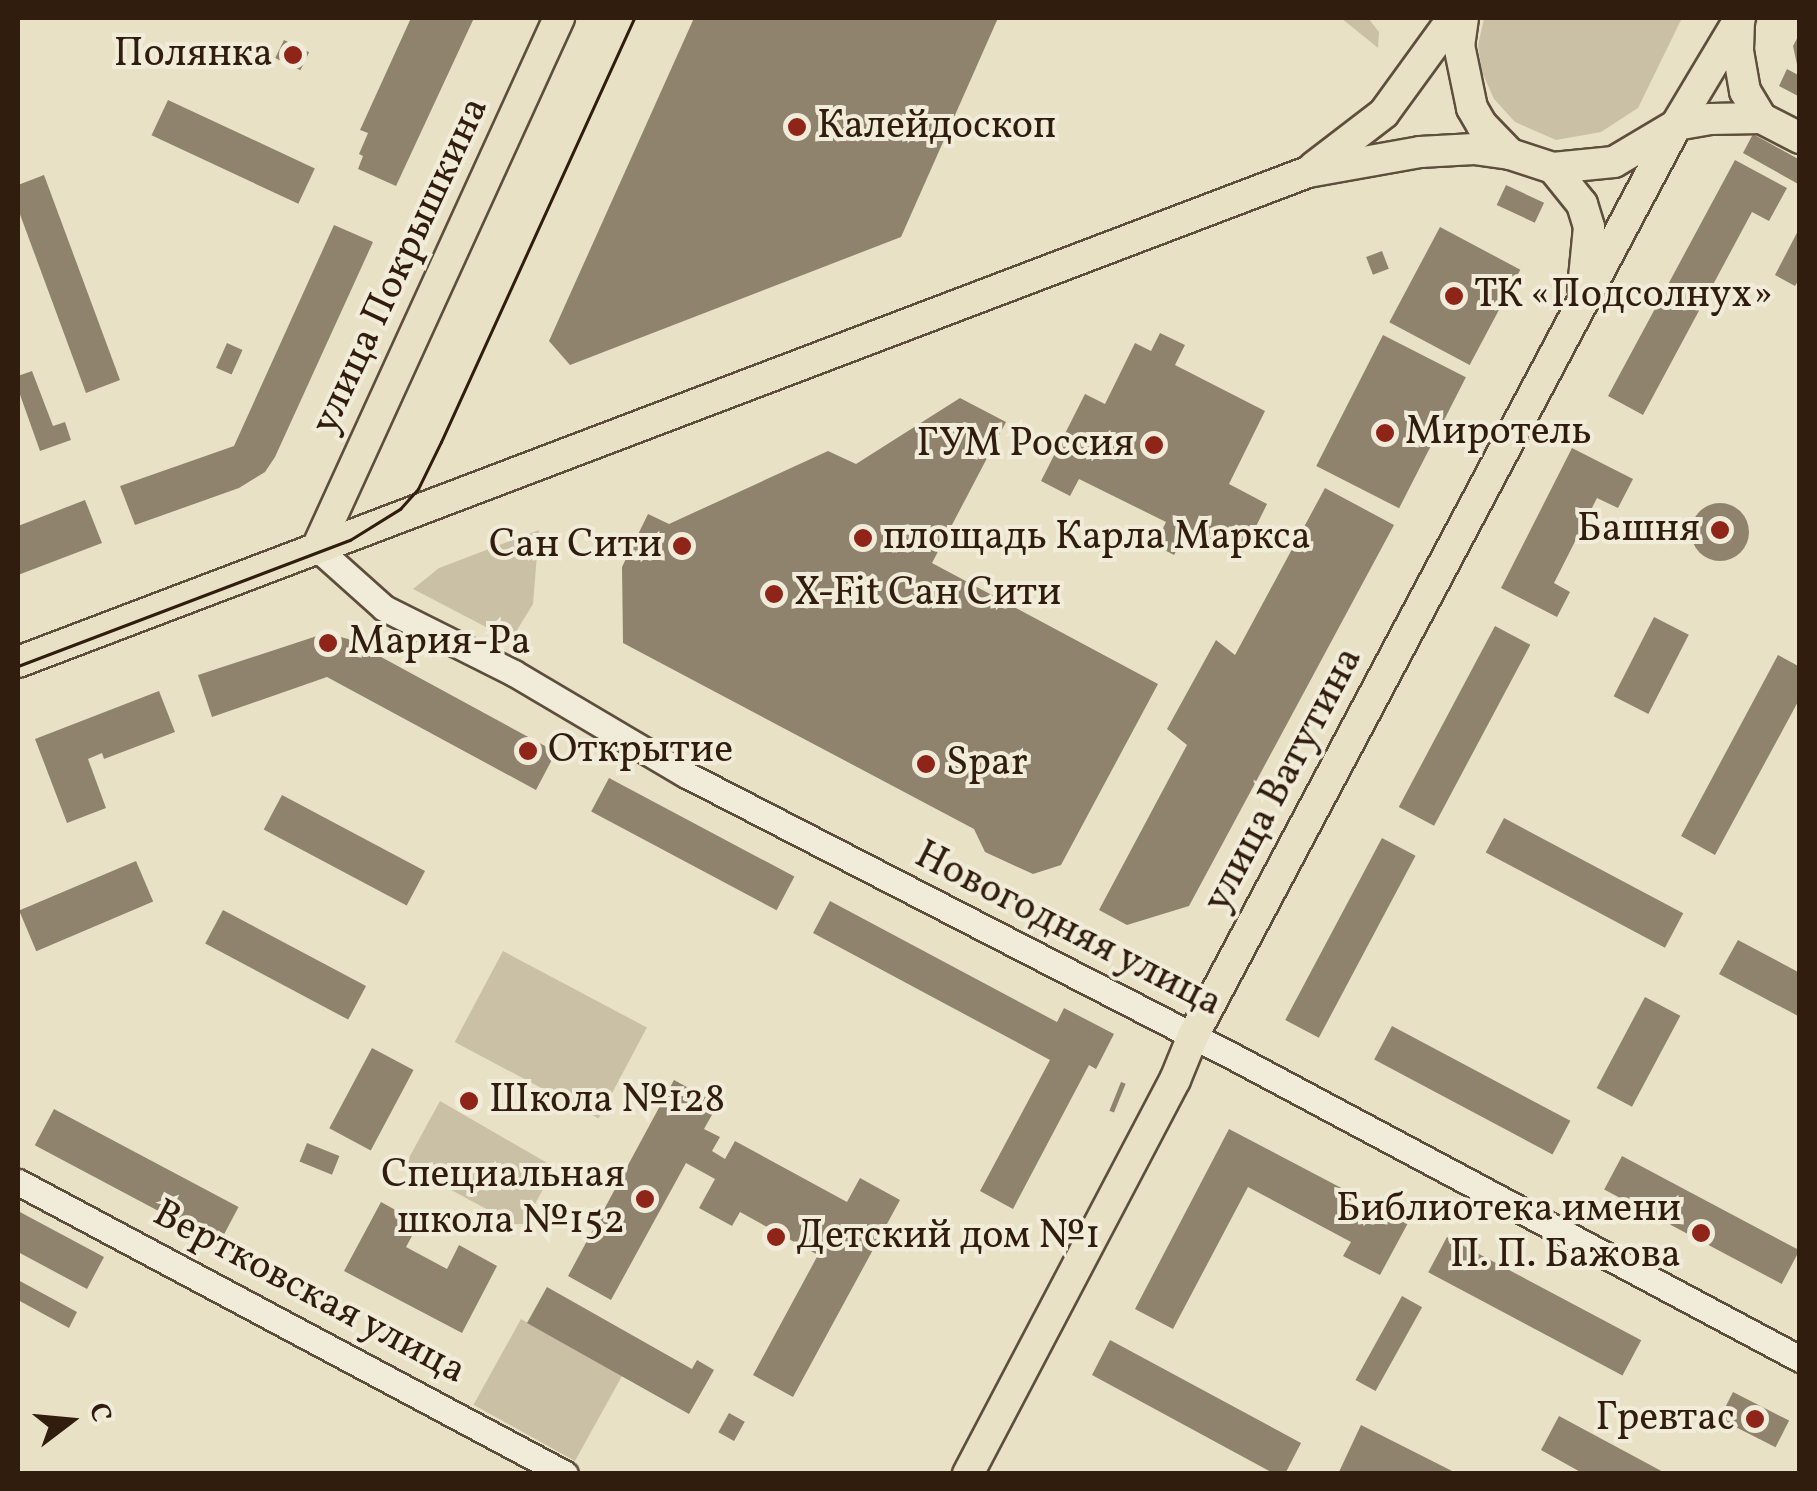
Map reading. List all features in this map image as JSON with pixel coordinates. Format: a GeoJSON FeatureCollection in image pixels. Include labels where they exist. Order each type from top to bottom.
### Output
{"type":"FeatureCollection","features":[{"type":"Feature","properties":{"kind":"main road","name":"улица Покрышкина"},"geometry":{"type":"LineString","coordinates":[[317,548],[558,18]]}},
{"type":"Feature","properties":{"kind":"main road"},"geometry":{"type":"LineString","coordinates":[[1308,172],[1384,114],[1452,18]]}},
{"type":"Feature","properties":{"kind":"main road"},"geometry":{"type":"LineString","coordinates":[[1463,18],[1459,45],[1472,108],[1482,125],[1510,154]]}},
{"type":"Feature","properties":{"kind":"main road"},"geometry":{"type":"LineString","coordinates":[[1739,18],[1738,51],[1745,91],[1761,118]]}},
{"type":"Feature","properties":{"kind":"main road"},"geometry":{"type":"LineString","coordinates":[[1676,126],[1739,18]]}},
{"type":"Feature","properties":{"kind":"main road"},"geometry":{"type":"LineString","coordinates":[[18,662],[1308,172],[1420,152],[1474,149],[1510,154],[1554,168],[1614,162],[1676,126],[1710,119],[1761,118],[1800,138]]}},
{"type":"Feature","properties":{"kind":"main road","name":"улица Ватутина"},"geometry":{"type":"LineString","coordinates":[[968,1474],[1175,1080],[1193,1036],[1676,126]]}},
{"type":"Feature","properties":{"kind":"main road"},"geometry":{"type":"LineString","coordinates":[[1554,168],[1582,204],[1588,226],[1580,304]]}},
{"type":"Feature","properties":{"kind":"street","name":"Новогодняя улица"},"geometry":{"type":"LineString","coordinates":[[317,548],[384,608],[514,673],[755,812],[1193,1036],[1800,1359]]}},
{"type":"Feature","properties":{"kind":"street","name":"Вертковская улица"},"geometry":{"type":"LineString","coordinates":[[18,1182],[564,1474]]}},
{"type":"Feature","properties":{"kind":"shaded area"},"geometry":{"type":"Polygon","coordinates":[[[1341,18],[1368,18],[1379,32],[1378,48],[1341,18]]]}},
{"type":"Feature","properties":{"kind":"shaded area"},"geometry":{"type":"Polygon","coordinates":[[[1485,18],[1682,18],[1638,108],[1601,132],[1556,140],[1515,122],[1494,99],[1482,72],[1478,45],[1485,18]]]}},
{"type":"Feature","properties":{"kind":"shaded area"},"geometry":{"type":"Polygon","coordinates":[[[539,530],[533,604],[511,640],[413,589],[439,568],[539,530]]]}},
{"type":"Feature","properties":{"kind":"shaded area"},"geometry":{"type":"Polygon","coordinates":[[[503,951],[647,1028],[599,1118],[455,1042],[503,951]]]}},
{"type":"Feature","properties":{"kind":"shaded area"},"geometry":{"type":"Polygon","coordinates":[[[440,1101],[549,1164],[552,1173],[524,1224],[514,1224],[405,1165],[440,1101]]]}},
{"type":"Feature","properties":{"kind":"shaded area"},"geometry":{"type":"Polygon","coordinates":[[[521,1319],[622,1375],[575,1461],[473,1405],[521,1319]]]}},
{"type":"Feature","properties":{"kind":"building"},"geometry":{"type":"Polygon","coordinates":[[[411,18],[474,18],[396,186],[358,169],[363,156],[359,154],[368,133],[360,130],[411,18]]]}},
{"type":"Feature","properties":{"kind":"building","name":"Калейдоскоп"},"geometry":{"type":"Polygon","coordinates":[[[694,18],[998,18],[901,237],[570,365],[549,341],[694,18]]]}},
{"type":"Feature","properties":{"kind":"building"},"geometry":{"type":"Polygon","coordinates":[[[1800,33],[1800,69],[1798,69],[1793,46],[1800,33]]]}},
{"type":"Feature","properties":{"kind":"building","name":"Полянка"},"geometry":{"type":"Polygon","coordinates":[[[284,40],[309,52],[300,70],[275,58],[284,40]]]}},
{"type":"Feature","properties":{"kind":"building"},"geometry":{"type":"Polygon","coordinates":[[[1787,69],[1800,76],[1800,97],[1779,86],[1787,69]]]}},
{"type":"Feature","properties":{"kind":"building"},"geometry":{"type":"Polygon","coordinates":[[[168,100],[315,168],[298,204],[152,135],[168,100]]]}},
{"type":"Feature","properties":{"kind":"building"},"geometry":{"type":"Polygon","coordinates":[[[1753,134],[1800,160],[1800,185],[1743,153],[1753,134]]]}},
{"type":"Feature","properties":{"kind":"building"},"geometry":{"type":"Polygon","coordinates":[[[1735,160],[1787,188],[1769,221],[1752,212],[1643,415],[1608,396],[1735,160]]]}},
{"type":"Feature","properties":{"kind":"building"},"geometry":{"type":"Polygon","coordinates":[[[44,175],[120,380],[86,393],[18,209],[18,185],[44,175]]]}},
{"type":"Feature","properties":{"kind":"building"},"geometry":{"type":"Polygon","coordinates":[[[1506,185],[1544,203],[1535,223],[1497,205],[1506,185]]]}},
{"type":"Feature","properties":{"kind":"building"},"geometry":{"type":"Polygon","coordinates":[[[334,225],[373,242],[275,457],[265,472],[239,488],[135,525],[120,486],[234,446],[334,225]]]}},
{"type":"Feature","properties":{"kind":"building","name":"ТК «Подсолнух»"},"geometry":{"type":"Polygon","coordinates":[[[1440,227],[1520,270],[1470,365],[1389,322],[1440,227]]]}},
{"type":"Feature","properties":{"kind":"building"},"geometry":{"type":"Polygon","coordinates":[[[1800,227],[1800,278],[1795,286],[1775,275],[1800,227]]]}},
{"type":"Feature","properties":{"kind":"building"},"geometry":{"type":"Polygon","coordinates":[[[1382,251],[1389,269],[1373,275],[1366,257],[1382,251]]]}},
{"type":"Feature","properties":{"kind":"building","name":"ГУМ Россия"},"geometry":{"type":"Polygon","coordinates":[[[1160,333],[1185,345],[1175,365],[1265,411],[1229,484],[1267,504],[1242,555],[1188,528],[1174,555],[1155,545],[1166,522],[1079,479],[1070,496],[1041,481],[1085,394],[1105,404],[1135,343],[1151,351],[1160,333]]]}},
{"type":"Feature","properties":{"kind":"building","name":"Миротель"},"geometry":{"type":"Polygon","coordinates":[[[1383,335],[1466,377],[1399,508],[1316,466],[1383,335]]]}},
{"type":"Feature","properties":{"kind":"building"},"geometry":{"type":"Polygon","coordinates":[[[227,343],[243,350],[232,375],[216,368],[227,343]]]}},
{"type":"Feature","properties":{"kind":"building"},"geometry":{"type":"Polygon","coordinates":[[[32,371],[53,426],[65,422],[71,440],[40,451],[18,389],[18,376],[32,371]]]}},
{"type":"Feature","properties":{"kind":"building","name":"Сан Сити"},"geometry":{"type":"Polygon","coordinates":[[[960,398],[1006,422],[932,563],[1158,684],[1061,865],[1033,874],[985,852],[974,829],[623,643],[622,567],[648,514],[669,524],[828,451],[856,464],[960,398]]]}},
{"type":"Feature","properties":{"kind":"building"},"geometry":{"type":"Polygon","coordinates":[[[1572,448],[1633,479],[1618,508],[1597,498],[1554,583],[1570,592],[1557,617],[1501,588],[1572,448]]]}},
{"type":"Feature","properties":{"kind":"building"},"geometry":{"type":"Polygon","coordinates":[[[1325,488],[1394,525],[1189,906],[1127,925],[1099,910],[1187,745],[1167,729],[1216,640],[1235,655],[1325,488]]]}},
{"type":"Feature","properties":{"kind":"building"},"geometry":{"type":"Polygon","coordinates":[[[85,500],[102,543],[18,575],[18,526],[85,500]]]}},
{"type":"Feature","properties":{"kind":"building","name":"Башня"},"geometry":{"type":"Polygon","coordinates":[[[1720,503],[1740,512],[1749,532],[1740,552],[1720,561],[1700,552],[1691,532],[1700,512],[1720,503]]]}},
{"type":"Feature","properties":{"kind":"building"},"geometry":{"type":"Polygon","coordinates":[[[1654,617],[1689,635],[1648,714],[1614,696],[1654,617]]]}},
{"type":"Feature","properties":{"kind":"building"},"geometry":{"type":"Polygon","coordinates":[[[1495,626],[1530,645],[1434,826],[1399,807],[1495,626]]]}},
{"type":"Feature","properties":{"kind":"building"},"geometry":{"type":"Polygon","coordinates":[[[326,633],[348,639],[556,752],[536,790],[327,677],[212,717],[198,675],[326,633]]]}},
{"type":"Feature","properties":{"kind":"building"},"geometry":{"type":"Polygon","coordinates":[[[1778,655],[1800,667],[1800,698],[1715,855],[1681,836],[1778,655]]]}},
{"type":"Feature","properties":{"kind":"building"},"geometry":{"type":"Polygon","coordinates":[[[159,691],[175,732],[104,759],[102,753],[88,759],[106,808],[67,823],[35,739],[159,691]]]}},
{"type":"Feature","properties":{"kind":"building"},"geometry":{"type":"Polygon","coordinates":[[[609,778],[794,877],[777,910],[591,812],[609,778]]]}},
{"type":"Feature","properties":{"kind":"building"},"geometry":{"type":"Polygon","coordinates":[[[282,795],[425,871],[407,905],[264,829],[282,795]]]}},
{"type":"Feature","properties":{"kind":"building"},"geometry":{"type":"Polygon","coordinates":[[[1504,818],[1683,913],[1665,948],[1486,852],[1504,818]]]}},
{"type":"Feature","properties":{"kind":"building"},"geometry":{"type":"Polygon","coordinates":[[[1382,838],[1416,856],[1319,1038],[1285,1020],[1382,838]]]}},
{"type":"Feature","properties":{"kind":"building"},"geometry":{"type":"Polygon","coordinates":[[[136,861],[153,902],[36,951],[19,911],[136,861]]]}},
{"type":"Feature","properties":{"kind":"building"},"geometry":{"type":"Polygon","coordinates":[[[830,901],[1057,1022],[1064,1008],[1114,1034],[1096,1069],[1089,1065],[1013,1209],[980,1191],[1050,1060],[813,933],[830,901]]]}},
{"type":"Feature","properties":{"kind":"building"},"geometry":{"type":"Polygon","coordinates":[[[223,910],[366,986],[348,1020],[205,944],[223,910]]]}},
{"type":"Feature","properties":{"kind":"building"},"geometry":{"type":"Polygon","coordinates":[[[1738,940],[1800,973],[1800,1017],[1719,974],[1738,940]]]}},
{"type":"Feature","properties":{"kind":"building"},"geometry":{"type":"Polygon","coordinates":[[[1645,997],[1680,1016],[1632,1107],[1597,1088],[1645,997]]]}},
{"type":"Feature","properties":{"kind":"building"},"geometry":{"type":"Polygon","coordinates":[[[1392,1026],[1570,1121],[1553,1154],[1374,1060],[1392,1026]]]}},
{"type":"Feature","properties":{"kind":"building"},"geometry":{"type":"Polygon","coordinates":[[[372,1048],[413,1070],[371,1150],[329,1128],[372,1048]]]}},
{"type":"Feature","properties":{"kind":"building"},"geometry":{"type":"Polygon","coordinates":[[[674,1080],[718,1104],[704,1129],[720,1137],[712,1151],[725,1159],[735,1141],[847,1202],[860,1178],[900,1200],[793,1397],[753,1375],[818,1255],[740,1212],[732,1226],[699,1208],[715,1179],[686,1163],[611,1300],[568,1276],[674,1080]]]}},
{"type":"Feature","properties":{"kind":"building"},"geometry":{"type":"Polygon","coordinates":[[[1121,1082],[1126,1084],[1114,1113],[1109,1111],[1121,1082]]]}},
{"type":"Feature","properties":{"kind":"building"},"geometry":{"type":"Polygon","coordinates":[[[54,1109],[239,1207],[219,1243],[35,1145],[54,1109]]]}},
{"type":"Feature","properties":{"kind":"building"},"geometry":{"type":"Polygon","coordinates":[[[1229,1129],[1408,1223],[1380,1275],[1343,1256],[1351,1242],[1248,1187],[1173,1329],[1135,1309],[1229,1129]]]}},
{"type":"Feature","properties":{"kind":"building"},"geometry":{"type":"Polygon","coordinates":[[[307,1143],[339,1156],[332,1175],[300,1162],[307,1143]]]}},
{"type":"Feature","properties":{"kind":"building"},"geometry":{"type":"Polygon","coordinates":[[[1622,1156],[1799,1250],[1782,1284],[1604,1190],[1622,1156]]]}},
{"type":"Feature","properties":{"kind":"building"},"geometry":{"type":"Polygon","coordinates":[[[381,1202],[419,1223],[406,1247],[447,1269],[459,1245],[497,1266],[462,1333],[344,1271],[381,1202]]]}},
{"type":"Feature","properties":{"kind":"building"},"geometry":{"type":"Polygon","coordinates":[[[18,1211],[104,1257],[87,1289],[18,1252],[18,1211]]]}},
{"type":"Feature","properties":{"kind":"building"},"geometry":{"type":"Polygon","coordinates":[[[1447,1237],[1641,1340],[1622,1376],[1428,1272],[1447,1237]]]}},
{"type":"Feature","properties":{"kind":"building"},"geometry":{"type":"Polygon","coordinates":[[[18,1280],[77,1312],[69,1328],[18,1300],[18,1280]]]}},
{"type":"Feature","properties":{"kind":"building"},"geometry":{"type":"Polygon","coordinates":[[[547,1287],[692,1369],[697,1360],[714,1370],[689,1414],[527,1323],[547,1287]]]}},
{"type":"Feature","properties":{"kind":"building"},"geometry":{"type":"Polygon","coordinates":[[[1402,1296],[1422,1307],[1376,1391],[1355,1380],[1402,1296]]]}},
{"type":"Feature","properties":{"kind":"building"},"geometry":{"type":"Polygon","coordinates":[[[1110,1340],[1301,1443],[1285,1474],[1275,1474],[1092,1375],[1110,1340]]]}},
{"type":"Feature","properties":{"kind":"building","name":"Гревтас"},"geometry":{"type":"Polygon","coordinates":[[[1733,1392],[1789,1421],[1776,1447],[1719,1419],[1733,1392]]]}},
{"type":"Feature","properties":{"kind":"building"},"geometry":{"type":"Polygon","coordinates":[[[729,1413],[745,1422],[734,1441],[718,1432],[729,1413]]]}},
{"type":"Feature","properties":{"kind":"building"},"geometry":{"type":"Polygon","coordinates":[[[1559,1416],[1667,1474],[1584,1474],[1541,1450],[1559,1416]]]}},
{"type":"Feature","properties":{"kind":"building"},"geometry":{"type":"Polygon","coordinates":[[[1361,1425],[1458,1474],[1338,1474],[1361,1425]]]}},
{"type":"Feature","properties":{"kind":"tram line"},"geometry":{"type":"LineString","coordinates":[[18,666],[350,540],[400,509],[418,489],[441,442],[634,18]]}},
{"type":"Feature","properties":{"kind":"place","name":"Полянка"},"geometry":{"type":"Point","coordinates":[293,55]}},
{"type":"Feature","properties":{"kind":"place","name":"Калейдоскоп"},"geometry":{"type":"Point","coordinates":[797,127]}},
{"type":"Feature","properties":{"kind":"place","name":"ТК «Подсолнух»"},"geometry":{"type":"Point","coordinates":[1454,296]}},
{"type":"Feature","properties":{"kind":"place","name":"Миротель"},"geometry":{"type":"Point","coordinates":[1385,433]}},
{"type":"Feature","properties":{"kind":"place","name":"ГУМ Россия"},"geometry":{"type":"Point","coordinates":[1154,445]}},
{"type":"Feature","properties":{"kind":"place","name":"Башня"},"geometry":{"type":"Point","coordinates":[1720,530]}},
{"type":"Feature","properties":{"kind":"place","name":"площадь Карла Маркса"},"geometry":{"type":"Point","coordinates":[863,538]}},
{"type":"Feature","properties":{"kind":"place","name":"Сан Сити"},"geometry":{"type":"Point","coordinates":[682,546]}},
{"type":"Feature","properties":{"kind":"place","name":"X-Fit Сан Сити"},"geometry":{"type":"Point","coordinates":[774,594]}},
{"type":"Feature","properties":{"kind":"place","name":"Мария-Ра"},"geometry":{"type":"Point","coordinates":[328,643]}},
{"type":"Feature","properties":{"kind":"place","name":"Открытие"},"geometry":{"type":"Point","coordinates":[528,751]}},
{"type":"Feature","properties":{"kind":"place","name":"Spar"},"geometry":{"type":"Point","coordinates":[926,764]}},
{"type":"Feature","properties":{"kind":"place","name":"Школа №128"},"geometry":{"type":"Point","coordinates":[469,1101]}},
{"type":"Feature","properties":{"kind":"place","name":"Специальная школа №152"},"geometry":{"type":"Point","coordinates":[645,1199]}},
{"type":"Feature","properties":{"kind":"place","name":"Библиотека имени П. П. Бажова"},"geometry":{"type":"Point","coordinates":[1701,1233]}},
{"type":"Feature","properties":{"kind":"place","name":"Детский дом №1"},"geometry":{"type":"Point","coordinates":[776,1237]}},
{"type":"Feature","properties":{"kind":"place","name":"Гревтас"},"geometry":{"type":"Point","coordinates":[1755,1419]}}]}
